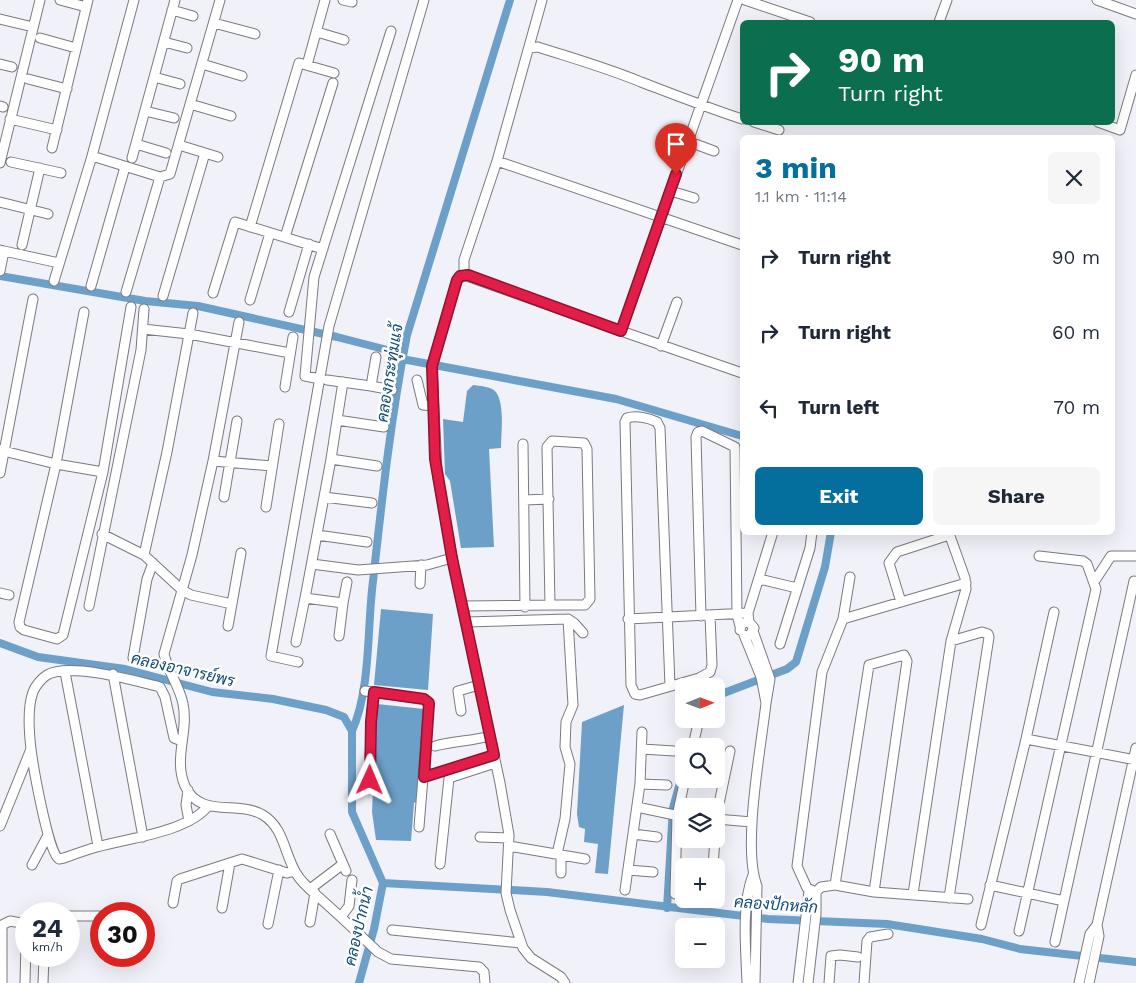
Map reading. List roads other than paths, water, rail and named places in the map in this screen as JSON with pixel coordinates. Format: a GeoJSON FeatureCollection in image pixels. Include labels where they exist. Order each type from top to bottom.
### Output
{"type":"FeatureCollection","features":[{"type":"Feature","properties":{"kind":"street"},"geometry":{"type":"LineString","coordinates":[[0,163],[40,0]]}},
{"type":"Feature","properties":{"kind":"street"},"geometry":{"type":"LineString","coordinates":[[52,148],[87,3],[60,0]]}},
{"type":"Feature","properties":{"kind":"street"},"geometry":{"type":"LineString","coordinates":[[54,281],[92,156],[134,0]]}},
{"type":"Feature","properties":{"kind":"street"},"geometry":{"type":"LineString","coordinates":[[132,158],[175,0]]}},
{"type":"Feature","properties":{"kind":"street"},"geometry":{"type":"LineString","coordinates":[[92,156],[160,177],[170,174],[220,0]]}},
{"type":"Feature","properties":{"kind":"street"},"geometry":{"type":"LineString","coordinates":[[308,65],[325,0]]}},
{"type":"Feature","properties":{"kind":"street"},"geometry":{"type":"LineString","coordinates":[[343,0],[352,2]]}},
{"type":"Feature","properties":{"kind":"street"},"geometry":{"type":"LineString","coordinates":[[298,662],[271,656],[324,380],[325,349],[329,326],[424,0]]}},
{"type":"Feature","properties":{"kind":"street"},"geometry":{"type":"LineString","coordinates":[[464,275],[464,260],[497,161],[542,0]]}},
{"type":"Feature","properties":{"kind":"street"},"geometry":{"type":"LineString","coordinates":[[621,331],[738,0]]}},
{"type":"Feature","properties":{"kind":"street"},"geometry":{"type":"LineString","coordinates":[[745,0],[804,20]]}},
{"type":"Feature","properties":{"kind":"street"},"geometry":{"type":"LineString","coordinates":[[940,20],[947,0]]}},
{"type":"Feature","properties":{"kind":"street"},"geometry":{"type":"LineString","coordinates":[[1096,0],[1136,14]]}},
{"type":"Feature","properties":{"kind":"street"},"geometry":{"type":"LineString","coordinates":[[172,10],[193,16]]}},
{"type":"Feature","properties":{"kind":"street"},"geometry":{"type":"LineString","coordinates":[[0,19],[33,27]]}},
{"type":"Feature","properties":{"kind":"street"},"geometry":{"type":"LineString","coordinates":[[214,23],[255,34]]}},
{"type":"Feature","properties":{"kind":"street"},"geometry":{"type":"LineString","coordinates":[[391,31],[314,277],[305,376],[392,390]]}},
{"type":"Feature","properties":{"kind":"street"},"geometry":{"type":"LineString","coordinates":[[317,32],[344,40]]}},
{"type":"Feature","properties":{"kind":"street"},"geometry":{"type":"LineString","coordinates":[[40,38],[76,48]]}},
{"type":"Feature","properties":{"kind":"street"},"geometry":{"type":"LineString","coordinates":[[164,42],[187,48]]}},
{"type":"Feature","properties":{"kind":"street"},"geometry":{"type":"LineString","coordinates":[[530,48],[538,47],[584,62],[640,81],[699,106],[740,118]]}},
{"type":"Feature","properties":{"kind":"street"},"geometry":{"type":"LineString","coordinates":[[250,227],[299,63],[308,65],[333,78],[285,237]]}},
{"type":"Feature","properties":{"kind":"street"},"geometry":{"type":"LineString","coordinates":[[0,64],[12,67]]}},
{"type":"Feature","properties":{"kind":"street"},"geometry":{"type":"LineString","coordinates":[[202,64],[242,76]]}},
{"type":"Feature","properties":{"kind":"street"},"geometry":{"type":"LineString","coordinates":[[1106,125],[1120,130],[1136,75]]}},
{"type":"Feature","properties":{"kind":"street"},"geometry":{"type":"LineString","coordinates":[[154,77],[180,84]]}},
{"type":"Feature","properties":{"kind":"street"},"geometry":{"type":"LineString","coordinates":[[28,80],[67,89]]}},
{"type":"Feature","properties":{"kind":"street"},"geometry":{"type":"LineString","coordinates":[[190,104],[231,116]]}},
{"type":"Feature","properties":{"kind":"street"},"geometry":{"type":"LineString","coordinates":[[145,111],[174,118]]}},
{"type":"Feature","properties":{"kind":"street"},"geometry":{"type":"LineString","coordinates":[[10,119],[57,130]]}},
{"type":"Feature","properties":{"kind":"street"},"geometry":{"type":"LineString","coordinates":[[763,125],[779,130]]}},
{"type":"Feature","properties":{"kind":"street"},"geometry":{"type":"LineString","coordinates":[[687,141],[714,151]]}},
{"type":"Feature","properties":{"kind":"street"},"geometry":{"type":"LineString","coordinates":[[136,144],[166,153]]}},
{"type":"Feature","properties":{"kind":"street"},"geometry":{"type":"LineString","coordinates":[[179,145],[218,157]]}},
{"type":"Feature","properties":{"kind":"street"},"geometry":{"type":"LineString","coordinates":[[163,296],[205,153]]}},
{"type":"Feature","properties":{"kind":"street"},"geometry":{"type":"LineString","coordinates":[[497,161],[740,244]]}},
{"type":"Feature","properties":{"kind":"street"},"geometry":{"type":"LineString","coordinates":[[11,162],[61,173]]}},
{"type":"Feature","properties":{"kind":"street"},"geometry":{"type":"LineString","coordinates":[[91,286],[125,167]]}},
{"type":"Feature","properties":{"kind":"street"},"geometry":{"type":"LineString","coordinates":[[22,245],[40,168]]}},
{"type":"Feature","properties":{"kind":"street"},"geometry":{"type":"LineString","coordinates":[[126,292],[160,177]]}},
{"type":"Feature","properties":{"kind":"street"},"geometry":{"type":"LineString","coordinates":[[671,191],[694,198]]}},
{"type":"Feature","properties":{"kind":"street"},"geometry":{"type":"LineString","coordinates":[[0,202],[48,214]]}},
{"type":"Feature","properties":{"kind":"street"},"geometry":{"type":"LineString","coordinates":[[213,293],[235,222],[323,248]]}},
{"type":"Feature","properties":{"kind":"street"},"geometry":{"type":"LineString","coordinates":[[250,300],[270,233]]}},
{"type":"Feature","properties":{"kind":"street"},"geometry":{"type":"LineString","coordinates":[[289,312],[309,244]]}},
{"type":"Feature","properties":{"kind":"street"},"geometry":{"type":"LineString","coordinates":[[1,268],[2,250],[60,263]]}},
{"type":"Feature","properties":{"kind":"street"},"geometry":{"type":"LineString","coordinates":[[464,275],[740,372]]}},
{"type":"Feature","properties":{"kind":"street"},"geometry":{"type":"LineString","coordinates":[[464,275],[457,280],[433,363],[433,406],[437,471],[452,558],[464,606],[495,759],[509,842],[506,893],[521,943],[531,958],[561,977],[566,983]]}},
{"type":"Feature","properties":{"kind":"street"},"geometry":{"type":"LineString","coordinates":[[0,473],[2,451],[32,299]]}},
{"type":"Feature","properties":{"kind":"street"},"geometry":{"type":"LineString","coordinates":[[662,346],[677,302]]}},
{"type":"Feature","properties":{"kind":"street"},"geometry":{"type":"LineString","coordinates":[[84,312],[56,464],[19,622],[20,627],[24,630],[57,639],[63,635],[103,472],[131,307]]}},
{"type":"Feature","properties":{"kind":"street"},"geometry":{"type":"LineString","coordinates":[[88,606],[126,423],[143,329],[144,309]]}},
{"type":"Feature","properties":{"kind":"street"},"geometry":{"type":"LineString","coordinates":[[144,555],[167,452],[193,313]]}},
{"type":"Feature","properties":{"kind":"street"},"geometry":{"type":"LineString","coordinates":[[239,322],[213,461],[192,555],[165,646],[167,668],[183,702],[181,771],[188,790],[201,803],[208,806],[238,807],[264,816],[275,826],[281,836],[294,871],[312,891],[378,952],[391,959],[479,967],[484,972],[485,983]]}},
{"type":"Feature","properties":{"kind":"street"},"geometry":{"type":"LineString","coordinates":[[143,329],[189,334],[290,353]]}},
{"type":"Feature","properties":{"kind":"street"},"geometry":{"type":"LineString","coordinates":[[284,387],[293,337]]}},
{"type":"Feature","properties":{"kind":"street"},"geometry":{"type":"LineString","coordinates":[[371,386],[376,356]]}},
{"type":"Feature","properties":{"kind":"street"},"geometry":{"type":"LineString","coordinates":[[416,380],[423,406],[433,406]]}},
{"type":"Feature","properties":{"kind":"street"},"geometry":{"type":"LineString","coordinates":[[296,642],[331,459],[343,382]]}},
{"type":"Feature","properties":{"kind":"street"},"geometry":{"type":"LineString","coordinates":[[670,686],[660,428],[658,422],[632,416],[625,422],[628,619],[632,690],[640,695],[699,678],[710,672],[712,665],[705,616],[696,436],[698,432],[702,431],[735,447],[737,615],[741,633],[757,656],[770,687],[766,703],[752,822],[753,875],[748,887],[751,914],[747,983]]}},
{"type":"Feature","properties":{"kind":"street"},"geometry":{"type":"LineString","coordinates":[[337,420],[384,427]]}},
{"type":"Feature","properties":{"kind":"street"},"geometry":{"type":"LineString","coordinates":[[224,497],[237,421]]}},
{"type":"Feature","properties":{"kind":"street"},"geometry":{"type":"LineString","coordinates":[[266,507],[279,424]]}},
{"type":"Feature","properties":{"kind":"street"},"geometry":{"type":"LineString","coordinates":[[464,606],[525,607],[585,605],[590,599],[587,449],[584,443],[552,441],[548,443],[550,605]]}},
{"type":"Feature","properties":{"kind":"street"},"geometry":{"type":"LineString","coordinates":[[523,444],[525,607]]}},
{"type":"Feature","properties":{"kind":"street"},"geometry":{"type":"LineString","coordinates":[[2,451],[56,464],[103,472]]}},
{"type":"Feature","properties":{"kind":"street"},"geometry":{"type":"LineString","coordinates":[[331,459],[377,466]]}},
{"type":"Feature","properties":{"kind":"street"},"geometry":{"type":"LineString","coordinates":[[213,461],[272,466]]}},
{"type":"Feature","properties":{"kind":"street"},"geometry":{"type":"LineString","coordinates":[[324,497],[372,504]]}},
{"type":"Feature","properties":{"kind":"street"},"geometry":{"type":"LineString","coordinates":[[524,500],[549,499]]}},
{"type":"Feature","properties":{"kind":"street"},"geometry":{"type":"LineString","coordinates":[[102,534],[144,555],[182,590],[191,595],[232,604]]}},
{"type":"Feature","properties":{"kind":"street"},"geometry":{"type":"LineString","coordinates":[[317,535],[367,542]]}},
{"type":"Feature","properties":{"kind":"street"},"geometry":{"type":"LineString","coordinates":[[740,626],[749,618],[772,535]]}},
{"type":"Feature","properties":{"kind":"street"},"geometry":{"type":"LineString","coordinates":[[780,644],[810,548],[812,535]]}},
{"type":"Feature","properties":{"kind":"street"},"geometry":{"type":"LineString","coordinates":[[901,602],[889,563],[892,556],[897,552],[946,536],[952,539],[966,583],[950,641],[913,894]]}},
{"type":"Feature","properties":{"kind":"street"},"geometry":{"type":"LineString","coordinates":[[228,626],[241,553]]}},
{"type":"Feature","properties":{"kind":"street"},"geometry":{"type":"LineString","coordinates":[[1019,931],[1095,596],[1094,582],[1083,561],[1039,556]]}},
{"type":"Feature","properties":{"kind":"street"},"geometry":{"type":"LineString","coordinates":[[1094,582],[1111,556],[1136,556]]}},
{"type":"Feature","properties":{"kind":"street"},"geometry":{"type":"LineString","coordinates":[[312,564],[359,570],[389,566],[421,565],[452,558]]}},
{"type":"Feature","properties":{"kind":"street"},"geometry":{"type":"LineString","coordinates":[[133,658],[147,579],[152,563]]}},
{"type":"Feature","properties":{"kind":"street"},"geometry":{"type":"LineString","coordinates":[[420,584],[421,565]]}},
{"type":"Feature","properties":{"kind":"street"},"geometry":{"type":"LineString","coordinates":[[808,983],[816,914],[813,892],[799,872],[800,847],[822,672],[843,619],[850,577]]}},
{"type":"Feature","properties":{"kind":"street"},"geometry":{"type":"LineString","coordinates":[[759,579],[797,588]]}},
{"type":"Feature","properties":{"kind":"street"},"geometry":{"type":"LineString","coordinates":[[1055,942],[1095,751],[1134,581]]}},
{"type":"Feature","properties":{"kind":"street"},"geometry":{"type":"LineString","coordinates":[[339,636],[348,582]]}},
{"type":"Feature","properties":{"kind":"street"},"geometry":{"type":"LineString","coordinates":[[843,619],[966,583]]}},
{"type":"Feature","properties":{"kind":"street"},"geometry":{"type":"LineString","coordinates":[[305,598],[343,603]]}},
{"type":"Feature","properties":{"kind":"street"},"geometry":{"type":"LineString","coordinates":[[981,925],[1026,739],[1054,612]]}},
{"type":"Feature","properties":{"kind":"street"},"geometry":{"type":"LineString","coordinates":[[628,619],[737,615],[749,618],[752,624],[757,656]]}},
{"type":"Feature","properties":{"kind":"street"},"geometry":{"type":"LineString","coordinates":[[467,622],[568,619],[582,633]]}},
{"type":"Feature","properties":{"kind":"street"},"geometry":{"type":"LineString","coordinates":[[561,873],[559,855],[565,820],[570,764],[565,747],[566,722],[573,705],[568,619]]}},
{"type":"Feature","properties":{"kind":"street"},"geometry":{"type":"LineString","coordinates":[[744,635],[751,634],[753,631]]}},
{"type":"Feature","properties":{"kind":"street"},"geometry":{"type":"LineString","coordinates":[[950,641],[982,632],[988,634],[989,637],[950,898]]}},
{"type":"Feature","properties":{"kind":"street"},"geometry":{"type":"LineString","coordinates":[[835,885],[869,665],[904,655],[906,661],[874,892]]}},
{"type":"Feature","properties":{"kind":"street"},"geometry":{"type":"LineString","coordinates":[[182,741],[174,738],[165,697],[160,687],[113,674],[65,672],[47,675],[33,692],[30,713],[31,748],[48,835],[54,855],[59,858],[98,846],[143,837],[189,821],[202,814],[208,806]]}},
{"type":"Feature","properties":{"kind":"street"},"geometry":{"type":"LineString","coordinates":[[65,672],[98,846]]}},
{"type":"Feature","properties":{"kind":"street"},"geometry":{"type":"LineString","coordinates":[[113,674],[143,837]]}},
{"type":"Feature","properties":{"kind":"street"},"geometry":{"type":"LineString","coordinates":[[461,711],[458,691],[479,685]]}},
{"type":"Feature","properties":{"kind":"street"},"geometry":{"type":"LineString","coordinates":[[370,780],[370,692],[424,699],[429,703],[424,777],[418,828]]}},
{"type":"Feature","properties":{"kind":"street"},"geometry":{"type":"LineString","coordinates":[[625,890],[640,784],[642,732]]}},
{"type":"Feature","properties":{"kind":"street"},"geometry":{"type":"LineString","coordinates":[[435,746],[454,741],[469,742],[490,736]]}},
{"type":"Feature","properties":{"kind":"street"},"geometry":{"type":"LineString","coordinates":[[1026,739],[1135,760]]}},
{"type":"Feature","properties":{"kind":"street"},"geometry":{"type":"LineString","coordinates":[[0,826],[31,748]]}},
{"type":"Feature","properties":{"kind":"street"},"geometry":{"type":"LineString","coordinates":[[1080,983],[1087,967],[1091,949],[1090,934],[1097,925],[1135,760],[1136,748]]}},
{"type":"Feature","properties":{"kind":"street"},"geometry":{"type":"LineString","coordinates":[[642,749],[674,751]]}},
{"type":"Feature","properties":{"kind":"street"},"geometry":{"type":"LineString","coordinates":[[720,798],[730,751]]}},
{"type":"Feature","properties":{"kind":"street"},"geometry":{"type":"LineString","coordinates":[[424,777],[495,759]]}},
{"type":"Feature","properties":{"kind":"street"},"geometry":{"type":"LineString","coordinates":[[440,864],[449,778],[495,759]]}},
{"type":"Feature","properties":{"kind":"street"},"geometry":{"type":"LineString","coordinates":[[640,784],[666,785]]}},
{"type":"Feature","properties":{"kind":"street"},"geometry":{"type":"LineString","coordinates":[[188,790],[186,805],[189,821]]}},
{"type":"Feature","properties":{"kind":"street"},"geometry":{"type":"LineString","coordinates":[[637,807],[675,815]]}},
{"type":"Feature","properties":{"kind":"street"},"geometry":{"type":"LineString","coordinates":[[725,819],[752,822]]}},
{"type":"Feature","properties":{"kind":"street"},"geometry":{"type":"LineString","coordinates":[[312,891],[345,868],[330,834]]}},
{"type":"Feature","properties":{"kind":"street"},"geometry":{"type":"LineString","coordinates":[[633,834],[657,837]]}},
{"type":"Feature","properties":{"kind":"street"},"geometry":{"type":"LineString","coordinates":[[32,865],[48,835]]}},
{"type":"Feature","properties":{"kind":"street"},"geometry":{"type":"LineString","coordinates":[[480,837],[585,859]]}},
{"type":"Feature","properties":{"kind":"street"},"geometry":{"type":"LineString","coordinates":[[173,903],[177,881],[230,863],[247,860],[287,873],[294,871]]}},
{"type":"Feature","properties":{"kind":"street"},"geometry":{"type":"LineString","coordinates":[[222,908],[230,863]]}},
{"type":"Feature","properties":{"kind":"street"},"geometry":{"type":"LineString","coordinates":[[268,924],[279,870]]}},
{"type":"Feature","properties":{"kind":"street"},"geometry":{"type":"LineString","coordinates":[[628,870],[653,872]]}},
{"type":"Feature","properties":{"kind":"street"},"geometry":{"type":"LineString","coordinates":[[341,917],[350,906],[352,880]]}},
{"type":"Feature","properties":{"kind":"street"},"geometry":{"type":"LineString","coordinates":[[798,983],[806,913],[813,892],[821,887],[835,885],[874,892],[968,899]]}},
{"type":"Feature","properties":{"kind":"street"},"geometry":{"type":"LineString","coordinates":[[990,885],[1064,901]]}},
{"type":"Feature","properties":{"kind":"street"},"geometry":{"type":"LineString","coordinates":[[310,922],[312,891]]}},
{"type":"Feature","properties":{"kind":"street"},"geometry":{"type":"LineString","coordinates":[[751,914],[757,921],[754,983]]}},
{"type":"Feature","properties":{"kind":"street"},"geometry":{"type":"LineString","coordinates":[[2,983],[2,925],[10,921],[15,922]]}},
{"type":"Feature","properties":{"kind":"street"},"geometry":{"type":"LineString","coordinates":[[392,930],[521,943]]}},
{"type":"Feature","properties":{"kind":"street"},"geometry":{"type":"LineString","coordinates":[[864,983],[867,941],[870,937],[888,934]]}},
{"type":"Feature","properties":{"kind":"street"},"geometry":{"type":"LineString","coordinates":[[829,983],[831,956],[858,957]]}},
{"type":"Feature","properties":{"kind":"street"},"geometry":{"type":"LineString","coordinates":[[25,967],[25,983]]}},
{"type":"Feature","properties":{"kind":"street"},"geometry":{"type":"LineString","coordinates":[[44,967],[44,983]]}},
{"type":"Feature","properties":{"kind":"street"},"geometry":{"type":"LineString","coordinates":[[1087,967],[1089,983]]}},
{"type":"Feature","properties":{"kind":"water"},"geometry":{"type":"Polygon","coordinates":[[[473,385],[488,387],[494,390],[499,397],[502,411],[501,448],[489,449],[494,547],[461,548],[450,481],[445,474],[443,419],[463,422],[467,391],[473,385]]]}},
{"type":"Feature","properties":{"kind":"water"},"geometry":{"type":"Polygon","coordinates":[[[381,609],[433,614],[428,690],[374,685],[381,609]]]}},
{"type":"Feature","properties":{"kind":"water"},"geometry":{"type":"Polygon","coordinates":[[[377,704],[424,709],[418,801],[414,803],[411,841],[376,840],[372,812],[377,704]]]}},
{"type":"Feature","properties":{"kind":"water"},"geometry":{"type":"Polygon","coordinates":[[[624,705],[608,874],[595,873],[598,844],[584,842],[585,829],[579,827],[577,814],[582,722],[624,705]]]}},
{"type":"Feature","properties":{"kind":"waterway","name":"คลองกระทุ่มแจ้"},"geometry":{"type":"LineString","coordinates":[[352,731],[358,714],[365,677],[383,488],[407,335],[510,0]]}},
{"type":"Feature","properties":{"kind":"waterway"},"geometry":{"type":"LineString","coordinates":[[0,276],[145,301],[198,306],[337,337],[403,354]]}},
{"type":"Feature","properties":{"kind":"waterway"},"geometry":{"type":"LineString","coordinates":[[402,359],[616,399],[740,435]]}},
{"type":"Feature","properties":{"kind":"waterway"},"geometry":{"type":"LineString","coordinates":[[725,693],[787,669],[796,662],[825,567],[830,535]]}},
{"type":"Feature","properties":{"kind":"waterway","name":"คลองอาจารย์พร"},"geometry":{"type":"LineString","coordinates":[[0,643],[38,657],[125,669],[212,692],[273,699],[326,710],[344,717],[352,731],[352,812],[383,883],[374,929],[359,983]]}},
{"type":"Feature","properties":{"kind":"waterway"},"geometry":{"type":"LineString","coordinates":[[667,908],[673,808],[678,788]]}},
{"type":"Feature","properties":{"kind":"waterway","name":"คลองปักหลัก"},"geometry":{"type":"LineString","coordinates":[[383,883],[547,892],[768,919],[887,924],[982,939],[1020,949],[1136,962]]}},
{"type":"Feature","properties":{"kind":"water label","name":"คลองปากน้ำ"},"geometry":{"type":"Point","coordinates":[358,926]}}]}
